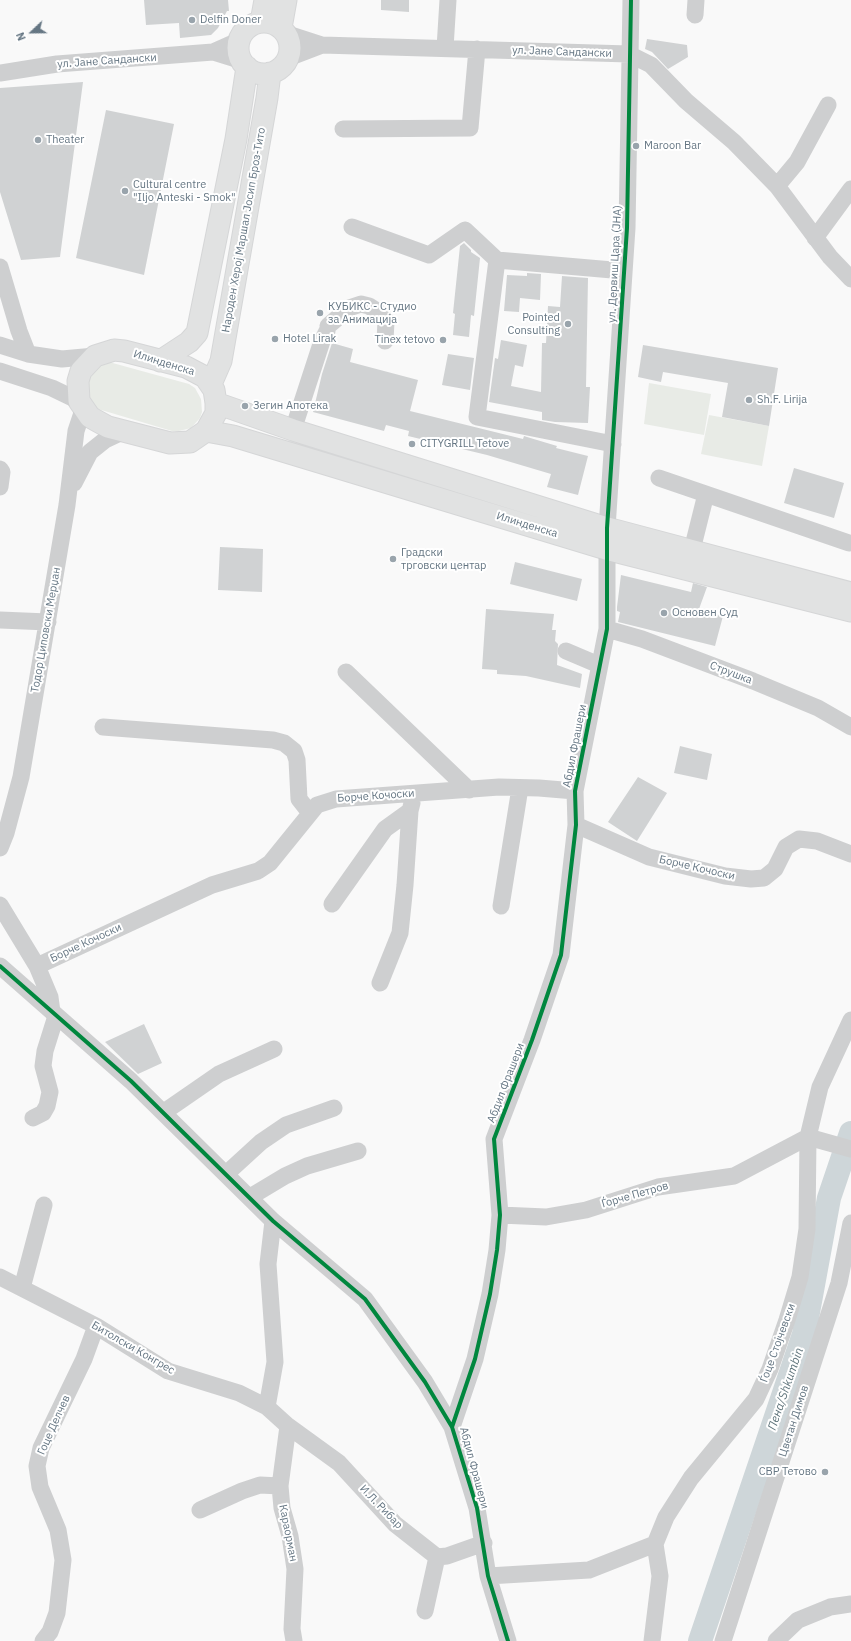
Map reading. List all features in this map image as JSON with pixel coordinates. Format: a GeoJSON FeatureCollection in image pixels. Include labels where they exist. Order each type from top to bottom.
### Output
{"type":"FeatureCollection","features":[{"type":"Feature","properties":{"kind":"main road"},"geometry":{"type":"LineString","coordinates":[[261,22],[265,0]]}},
{"type":"Feature","properties":{"kind":"main road"},"geometry":{"type":"LineString","coordinates":[[283,30],[286,0]]}},
{"type":"Feature","properties":{"kind":"main road"},"geometry":{"type":"LineString","coordinates":[[261,22],[268,22],[283,30],[289,40],[288,58],[284,65],[270,73],[257,73],[244,64],[239,54],[240,40],[248,28],[261,22]]}},
{"type":"Feature","properties":{"kind":"main road"},"geometry":{"type":"LineString","coordinates":[[160,360],[189,342],[197,333],[236,139],[244,64]]}},
{"type":"Feature","properties":{"kind":"main road","name":"Народен Херој Маршал Јосип Броз-Тито"},"geometry":{"type":"LineString","coordinates":[[214,394],[267,98],[270,73]]}},
{"type":"Feature","properties":{"kind":"main road","name":"Илинденска"},"geometry":{"type":"LineString","coordinates":[[95,356],[114,350],[160,360],[195,371],[214,394],[293,430],[607,528],[851,593]]}},
{"type":"Feature","properties":{"kind":"main road"},"geometry":{"type":"LineString","coordinates":[[95,356],[82,371],[78,381],[81,405],[90,417],[98,423],[124,431],[180,444],[199,438],[206,431],[216,413],[214,394]]}},
{"type":"Feature","properties":{"kind":"main road","name":"Илинденска"},"geometry":{"type":"LineString","coordinates":[[206,431],[233,436],[606,549],[851,611]]}},
{"type":"Feature","properties":{"kind":"street"},"geometry":{"type":"LineString","coordinates":[[445,48],[448,0]]}},
{"type":"Feature","properties":{"kind":"street","name":"ул. Дервиш Цара (ЈНА)"},"geometry":{"type":"LineString","coordinates":[[606,549],[627,228],[631,0]]}},
{"type":"Feature","properties":{"kind":"street"},"geometry":{"type":"LineString","coordinates":[[283,30],[322,45]]}},
{"type":"Feature","properties":{"kind":"street"},"geometry":{"type":"LineString","coordinates":[[213,52],[240,40]]}},
{"type":"Feature","properties":{"kind":"street"},"geometry":{"type":"LineString","coordinates":[[288,58],[322,45]]}},
{"type":"Feature","properties":{"kind":"street","name":"ул. Јане Сандански"},"geometry":{"type":"LineString","coordinates":[[322,45],[629,54],[651,65],[686,101],[734,142],[777,186],[814,238],[851,279]]}},
{"type":"Feature","properties":{"kind":"street"},"geometry":{"type":"LineString","coordinates":[[343,128],[470,128],[477,49]]}},
{"type":"Feature","properties":{"kind":"street"},"geometry":{"type":"LineString","coordinates":[[213,52],[244,64]]}},
{"type":"Feature","properties":{"kind":"street","name":"ул. Јане Сандански"},"geometry":{"type":"LineString","coordinates":[[0,73],[57,64],[213,52]]}},
{"type":"Feature","properties":{"kind":"street"},"geometry":{"type":"LineString","coordinates":[[777,186],[797,162],[828,105]]}},
{"type":"Feature","properties":{"kind":"street"},"geometry":{"type":"LineString","coordinates":[[814,238],[851,189]]}},
{"type":"Feature","properties":{"kind":"street"},"geometry":{"type":"LineString","coordinates":[[352,227],[429,255],[465,230],[497,260],[624,271]]}},
{"type":"Feature","properties":{"kind":"street"},"geometry":{"type":"LineString","coordinates":[[497,260],[477,417],[612,444]]}},
{"type":"Feature","properties":{"kind":"street"},"geometry":{"type":"LineString","coordinates":[[0,267],[19,331],[28,354]]}},
{"type":"Feature","properties":{"kind":"street"},"geometry":{"type":"LineString","coordinates":[[293,430],[327,328],[349,308],[361,304],[369,306],[380,312],[386,321],[386,341]]}},
{"type":"Feature","properties":{"kind":"street","name":"Илинденска"},"geometry":{"type":"LineString","coordinates":[[0,345],[28,354],[62,359],[95,356]]}},
{"type":"Feature","properties":{"kind":"street"},"geometry":{"type":"LineString","coordinates":[[0,371],[52,388],[81,405]]}},
{"type":"Feature","properties":{"kind":"street","name":"Тодор Циповски Мерџан"},"geometry":{"type":"LineString","coordinates":[[0,848],[6,833],[21,777],[48,622],[81,405]]}},
{"type":"Feature","properties":{"kind":"street"},"geometry":{"type":"LineString","coordinates":[[68,496],[80,468],[90,452],[105,440],[124,431]]}},
{"type":"Feature","properties":{"kind":"street"},"geometry":{"type":"LineString","coordinates":[[0,469],[2,472],[0,487]]}},
{"type":"Feature","properties":{"kind":"street"},"geometry":{"type":"LineString","coordinates":[[659,478],[849,543]]}},
{"type":"Feature","properties":{"kind":"street"},"geometry":{"type":"LineString","coordinates":[[692,550],[706,494]]}},
{"type":"Feature","properties":{"kind":"street","name":"Абдил Фрашери"},"geometry":{"type":"LineString","coordinates":[[508,1641],[488,1576],[484,1543],[476,1508],[452,1427],[475,1359],[489,1301],[500,1215],[494,1139],[532,1040],[561,955],[576,825],[575,791],[587,734],[598,665],[607,629],[606,549]]}},
{"type":"Feature","properties":{"kind":"street"},"geometry":{"type":"LineString","coordinates":[[0,620],[48,622]]}},
{"type":"Feature","properties":{"kind":"street","name":"Струшка"},"geometry":{"type":"LineString","coordinates":[[607,629],[642,639],[754,681],[818,708],[851,727]]}},
{"type":"Feature","properties":{"kind":"street"},"geometry":{"type":"LineString","coordinates":[[566,651],[598,665]]}},
{"type":"Feature","properties":{"kind":"street"},"geometry":{"type":"LineString","coordinates":[[346,672],[469,790]]}},
{"type":"Feature","properties":{"kind":"street"},"geometry":{"type":"LineString","coordinates":[[103,727],[273,740],[284,743],[294,750],[297,760],[299,799],[310,813]]}},
{"type":"Feature","properties":{"kind":"street"},"geometry":{"type":"LineString","coordinates":[[501,906],[520,788]]}},
{"type":"Feature","properties":{"kind":"street","name":"Борче Кочоски"},"geometry":{"type":"LineString","coordinates":[[37,966],[212,885],[258,871],[270,863],[317,806],[336,798],[520,788],[575,791]]}},
{"type":"Feature","properties":{"kind":"street"},"geometry":{"type":"LineString","coordinates":[[380,983],[400,933],[410,811],[414,793]]}},
{"type":"Feature","properties":{"kind":"street"},"geometry":{"type":"LineString","coordinates":[[332,904],[385,829],[410,811]]}},
{"type":"Feature","properties":{"kind":"street","name":"Борче Кочоски"},"geometry":{"type":"LineString","coordinates":[[576,825],[649,856],[725,876],[751,879],[764,878],[775,869],[786,847],[799,839],[817,841],[851,854]]}},
{"type":"Feature","properties":{"kind":"street"},"geometry":{"type":"LineString","coordinates":[[0,905],[37,966],[50,996],[54,1014],[43,1066],[50,1092],[47,1106],[43,1113],[33,1118]]}},
{"type":"Feature","properties":{"kind":"street"},"geometry":{"type":"LineString","coordinates":[[0,966],[131,1080],[273,1221],[365,1299],[425,1382],[452,1427]]}},
{"type":"Feature","properties":{"kind":"street","name":"Ѓоце Стојчевски"},"geometry":{"type":"LineString","coordinates":[[655,1544],[666,1517],[692,1478],[756,1399],[770,1369],[800,1277],[807,1229],[814,1139],[820,1087],[851,1020]]}},
{"type":"Feature","properties":{"kind":"street"},"geometry":{"type":"LineString","coordinates":[[164,1112],[219,1074],[274,1049]]}},
{"type":"Feature","properties":{"kind":"street"},"geometry":{"type":"LineString","coordinates":[[226,1174],[261,1142],[286,1125],[334,1108]]}},
{"type":"Feature","properties":{"kind":"street"},"geometry":{"type":"LineString","coordinates":[[814,1139],[851,1149]]}},
{"type":"Feature","properties":{"kind":"street","name":"Ѓорче Петров"},"geometry":{"type":"LineString","coordinates":[[500,1215],[546,1217],[586,1210],[658,1187],[734,1176],[814,1139]]}},
{"type":"Feature","properties":{"kind":"street"},"geometry":{"type":"LineString","coordinates":[[250,1197],[285,1176],[307,1166],[358,1151]]}},
{"type":"Feature","properties":{"kind":"street"},"geometry":{"type":"LineString","coordinates":[[22,1288],[44,1205]]}},
{"type":"Feature","properties":{"kind":"street"},"geometry":{"type":"LineString","coordinates":[[267,1407],[275,1362],[268,1264],[273,1221]]}},
{"type":"Feature","properties":{"kind":"street","name":"Цветан Димов"},"geometry":{"type":"LineString","coordinates":[[723,1641],[839,1284],[851,1223]]}},
{"type":"Feature","properties":{"kind":"street","name":"Битолски Конгрес"},"geometry":{"type":"LineString","coordinates":[[0,1277],[96,1326],[168,1371],[239,1393],[267,1407],[288,1426]]}},
{"type":"Feature","properties":{"kind":"street","name":"Гоце Делчев"},"geometry":{"type":"LineString","coordinates":[[43,1641],[50,1632],[57,1613],[63,1560],[58,1530],[40,1487],[37,1466],[41,1448],[84,1360],[96,1326]]}},
{"type":"Feature","properties":{"kind":"street","name":"Караорман"},"geometry":{"type":"LineString","coordinates":[[288,1426],[280,1486],[282,1508],[290,1536],[295,1569],[292,1629],[294,1641]]}},
{"type":"Feature","properties":{"kind":"street","name":"И.Л. Рибар"},"geometry":{"type":"LineString","coordinates":[[288,1426],[339,1463],[395,1524],[437,1556]]}},
{"type":"Feature","properties":{"kind":"street"},"geometry":{"type":"LineString","coordinates":[[200,1510],[242,1491],[260,1486],[280,1486]]}},
{"type":"Feature","properties":{"kind":"street"},"geometry":{"type":"LineString","coordinates":[[425,1611],[432,1586],[437,1556],[447,1556],[484,1543]]}},
{"type":"Feature","properties":{"kind":"street"},"geometry":{"type":"LineString","coordinates":[[488,1576],[589,1570],[655,1544],[660,1576],[652,1641]]}},
{"type":"Feature","properties":{"kind":"street"},"geometry":{"type":"LineString","coordinates":[[776,1641],[798,1620],[830,1607],[851,1604]]}},
{"type":"Feature","properties":{"kind":"shaded area"},"geometry":{"type":"Polygon","coordinates":[[[109,362],[189,384],[195,388],[201,399],[202,412],[200,418],[191,428],[172,431],[98,409],[89,400],[88,375],[96,366],[109,362]]]}},
{"type":"Feature","properties":{"kind":"shaded area"},"geometry":{"type":"Polygon","coordinates":[[[649,383],[711,394],[704,435],[644,424],[649,383]]]}},
{"type":"Feature","properties":{"kind":"shaded area"},"geometry":{"type":"Polygon","coordinates":[[[709,415],[769,426],[762,466],[701,454],[709,415]]]}},
{"type":"Feature","properties":{"kind":"building"},"geometry":{"type":"Polygon","coordinates":[[[144,0],[228,0],[229,11],[227,11],[218,28],[211,35],[180,38],[179,23],[146,25],[144,0]]]}},
{"type":"Feature","properties":{"kind":"building"},"geometry":{"type":"Polygon","coordinates":[[[381,0],[409,0],[409,12],[381,10],[381,0]]]}},
{"type":"Feature","properties":{"kind":"building"},"geometry":{"type":"Polygon","coordinates":[[[647,39],[687,45],[688,57],[668,69],[652,52],[645,49],[647,39]]]}},
{"type":"Feature","properties":{"kind":"building","name":"Theater"},"geometry":{"type":"Polygon","coordinates":[[[83,82],[60,257],[21,260],[0,192],[0,88],[83,82]]]}},
{"type":"Feature","properties":{"kind":"building","name":"Cultural centre \"Iljo Anteski - Smok\""},"geometry":{"type":"Polygon","coordinates":[[[106,110],[174,124],[144,275],[76,258],[106,110]]]}},
{"type":"Feature","properties":{"kind":"building"},"geometry":{"type":"Polygon","coordinates":[[[464,243],[471,250],[471,252],[480,258],[474,316],[471,315],[469,337],[453,335],[455,314],[453,313],[460,246],[464,243]]]}},
{"type":"Feature","properties":{"kind":"building"},"geometry":{"type":"Polygon","coordinates":[[[527,273],[541,274],[540,300],[520,298],[519,312],[504,311],[507,275],[527,276],[527,273]]]}},
{"type":"Feature","properties":{"kind":"building"},"geometry":{"type":"Polygon","coordinates":[[[562,276],[588,278],[586,387],[590,387],[588,423],[542,420],[542,412],[489,402],[495,358],[498,359],[501,340],[527,345],[523,367],[515,365],[511,386],[541,392],[542,343],[546,343],[548,306],[560,307],[562,276]]]}},
{"type":"Feature","properties":{"kind":"building"},"geometry":{"type":"Polygon","coordinates":[[[332,343],[353,349],[350,362],[418,380],[410,411],[523,439],[524,436],[557,446],[556,448],[588,456],[578,495],[547,487],[551,474],[487,455],[408,436],[409,431],[386,425],[384,431],[313,412],[322,374],[332,343]]]}},
{"type":"Feature","properties":{"kind":"building","name":"Sh.F. Lirija"},"geometry":{"type":"Polygon","coordinates":[[[643,345],[778,368],[769,426],[722,417],[728,383],[663,372],[661,382],[638,377],[643,345]]]}},
{"type":"Feature","properties":{"kind":"building"},"geometry":{"type":"Polygon","coordinates":[[[448,354],[474,358],[470,390],[442,385],[448,354]]]}},
{"type":"Feature","properties":{"kind":"building"},"geometry":{"type":"Polygon","coordinates":[[[794,468],[844,483],[834,518],[784,503],[794,468]]]}},
{"type":"Feature","properties":{"kind":"building"},"geometry":{"type":"Polygon","coordinates":[[[220,547],[263,549],[262,592],[218,590],[220,547]]]}},
{"type":"Feature","properties":{"kind":"building"},"geometry":{"type":"Polygon","coordinates":[[[515,562],[582,579],[577,601],[510,584],[515,562]]]}},
{"type":"Feature","properties":{"kind":"building","name":"Основен Суд"},"geometry":{"type":"Polygon","coordinates":[[[621,575],[691,592],[693,583],[707,587],[699,609],[723,616],[715,646],[618,622],[620,612],[617,611],[617,607],[621,575]]]}},
{"type":"Feature","properties":{"kind":"building"},"geometry":{"type":"Polygon","coordinates":[[[486,609],[554,614],[552,630],[556,630],[555,641],[558,644],[557,665],[582,674],[580,688],[526,676],[497,674],[497,670],[482,669],[486,609]]]}},
{"type":"Feature","properties":{"kind":"building"},"geometry":{"type":"Polygon","coordinates":[[[680,746],[712,754],[707,780],[674,773],[680,746]]]}},
{"type":"Feature","properties":{"kind":"building"},"geometry":{"type":"Polygon","coordinates":[[[638,777],[667,793],[637,841],[608,822],[638,777]]]}},
{"type":"Feature","properties":{"kind":"building"},"geometry":{"type":"Polygon","coordinates":[[[144,1024],[162,1063],[138,1074],[105,1042],[144,1024]]]}},
{"type":"Feature","properties":{"kind":"waterway","name":"Пена/Shkumbin"},"geometry":{"type":"LineString","coordinates":[[700,1641],[804,1334],[829,1198],[851,1133]]}},
{"type":"Feature","properties":{"kind":"cycle path"},"geometry":{"type":"LineString","coordinates":[[452,1427],[475,1359],[490,1294],[497,1250],[500,1215],[494,1139],[532,1040],[561,955],[576,825],[575,791],[607,629],[607,528],[627,228],[631,0]]}},
{"type":"Feature","properties":{"kind":"cycle path"},"geometry":{"type":"LineString","coordinates":[[0,966],[131,1081],[273,1221],[365,1299],[425,1382],[452,1427],[477,1508],[488,1576],[508,1641]]}},
{"type":"Feature","properties":{"kind":"place","name":"Delfin Doner"},"geometry":{"type":"Point","coordinates":[192,20]}},
{"type":"Feature","properties":{"kind":"place","name":"Theater"},"geometry":{"type":"Point","coordinates":[38,140]}},
{"type":"Feature","properties":{"kind":"place","name":"Maroon Bar"},"geometry":{"type":"Point","coordinates":[636,146]}},
{"type":"Feature","properties":{"kind":"place","name":"Cultural centre \"Iljo Anteski - Smok\""},"geometry":{"type":"Point","coordinates":[125,191]}},
{"type":"Feature","properties":{"kind":"place","name":"КУБИКС - Студио за Анимација"},"geometry":{"type":"Point","coordinates":[320,313]}},
{"type":"Feature","properties":{"kind":"place","name":"Pointed Consulting"},"geometry":{"type":"Point","coordinates":[568,324]}},
{"type":"Feature","properties":{"kind":"place","name":"Hotel Lirak"},"geometry":{"type":"Point","coordinates":[275,339]}},
{"type":"Feature","properties":{"kind":"place","name":"Tinex tetovo"},"geometry":{"type":"Point","coordinates":[443,340]}},
{"type":"Feature","properties":{"kind":"place","name":"Sh.F. Lirija"},"geometry":{"type":"Point","coordinates":[749,400]}},
{"type":"Feature","properties":{"kind":"place","name":"Зегин Апотека"},"geometry":{"type":"Point","coordinates":[245,406]}},
{"type":"Feature","properties":{"kind":"place","name":"CITYGRILL Tetove"},"geometry":{"type":"Point","coordinates":[412,444]}},
{"type":"Feature","properties":{"kind":"place","name":"Градски трговски центар"},"geometry":{"type":"Point","coordinates":[393,559]}},
{"type":"Feature","properties":{"kind":"place","name":"Основен Суд"},"geometry":{"type":"Point","coordinates":[664,613]}},
{"type":"Feature","properties":{"kind":"place","name":"СВР Тетово"},"geometry":{"type":"Point","coordinates":[825,1472]}}]}
